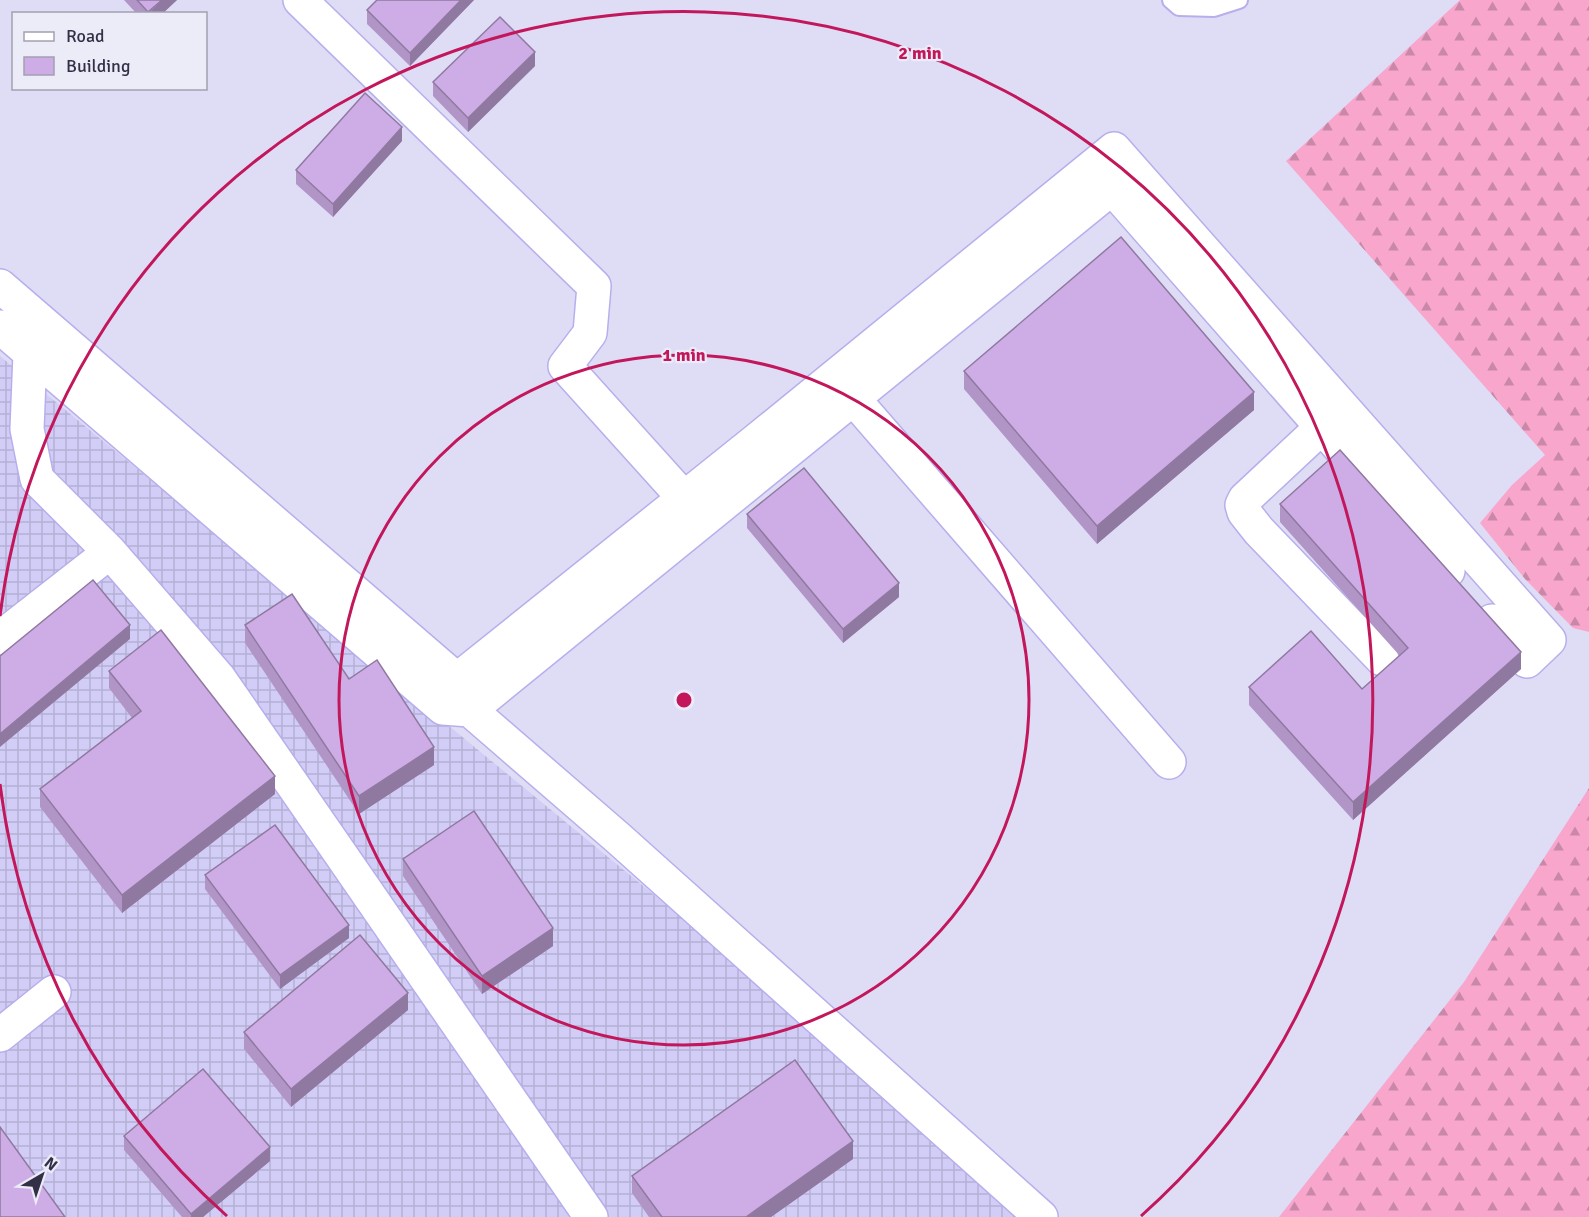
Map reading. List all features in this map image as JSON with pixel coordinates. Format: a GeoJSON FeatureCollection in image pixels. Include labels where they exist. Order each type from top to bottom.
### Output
{"type":"FeatureCollection","features":[{"type":"Feature","properties":{"kind":"street"},"geometry":{"type":"LineString","coordinates":[[300,0],[594,286],[590,333],[565,366],[684,498]]}},
{"type":"Feature","properties":{"kind":"street"},"geometry":{"type":"LineString","coordinates":[[457,699],[684,498],[843,387],[1112,188],[1527,661],[1549,640],[1114,149],[843,387],[457,699]]}},
{"type":"Feature","properties":{"kind":"street"},"geometry":{"type":"LineString","coordinates":[[0,286],[457,699],[627,846],[1041,1217]]}},
{"type":"Feature","properties":{"kind":"street"},"geometry":{"type":"LineString","coordinates":[[0,327],[30,354],[457,699]]}},
{"type":"Feature","properties":{"kind":"street"},"geometry":{"type":"LineString","coordinates":[[30,354],[27,429],[37,479],[110,552],[219,678],[591,1217]]}},
{"type":"Feature","properties":{"kind":"street"},"geometry":{"type":"LineString","coordinates":[[843,387],[1169,762]]}},
{"type":"Feature","properties":{"kind":"street"},"geometry":{"type":"LineString","coordinates":[[1322,427],[1245,499],[1242,506],[1259,531],[1382,659]]}},
{"type":"Feature","properties":{"kind":"street"},"geometry":{"type":"LineString","coordinates":[[0,638],[110,552]]}},
{"type":"Feature","properties":{"kind":"street"},"geometry":{"type":"LineString","coordinates":[[0,1035],[54,992]]}},
{"type":"Feature","properties":{"kind":"lane"},"geometry":{"type":"LineString","coordinates":[[1171,0],[1179,7],[1214,8],[1239,0]]}},
{"type":"Feature","properties":{"kind":"shaded area"},"geometry":{"type":"Polygon","coordinates":[[[0,356],[1045,1217],[0,1217],[0,356]]]}},
{"type":"Feature","properties":{"kind":"green space"},"geometry":{"type":"Polygon","coordinates":[[[1460,0],[1589,0],[1589,632],[1573,628],[1525,579],[1480,523],[1512,485],[1545,455],[1286,161],[1460,0]]]}},
{"type":"Feature","properties":{"kind":"green space"},"geometry":{"type":"Polygon","coordinates":[[[1589,788],[1589,1217],[1279,1217],[1464,982],[1589,788]]]}},
{"type":"Feature","properties":{"kind":"building"},"geometry":{"type":"Polygon","coordinates":[[[137,0],[162,0],[148,12],[137,0]]]}},
{"type":"Feature","properties":{"kind":"building"},"geometry":{"type":"Polygon","coordinates":[[[377,0],[461,0],[410,53],[367,10],[377,0]]]}},
{"type":"Feature","properties":{"kind":"building"},"geometry":{"type":"Polygon","coordinates":[[[500,17],[535,52],[468,118],[433,82],[500,17]]]}},
{"type":"Feature","properties":{"kind":"building"},"geometry":{"type":"Polygon","coordinates":[[[365,93],[402,127],[333,204],[296,170],[365,93]]]}},
{"type":"Feature","properties":{"kind":"building"},"geometry":{"type":"Polygon","coordinates":[[[1121,237],[1254,392],[1097,526],[964,371],[1121,237]]]}},
{"type":"Feature","properties":{"kind":"building"},"geometry":{"type":"Polygon","coordinates":[[[1340,450],[1521,652],[1353,802],[1249,687],[1311,631],[1362,689],[1408,648],[1280,504],[1340,450]]]}},
{"type":"Feature","properties":{"kind":"building"},"geometry":{"type":"Polygon","coordinates":[[[804,468],[899,583],[843,629],[747,514],[804,468]]]}},
{"type":"Feature","properties":{"kind":"building"},"geometry":{"type":"Polygon","coordinates":[[[93,580],[130,625],[0,734],[0,656],[93,580]]]}},
{"type":"Feature","properties":{"kind":"building"},"geometry":{"type":"Polygon","coordinates":[[[292,594],[349,679],[377,660],[434,747],[359,796],[245,625],[292,594]]]}},
{"type":"Feature","properties":{"kind":"building"},"geometry":{"type":"Polygon","coordinates":[[[161,630],[275,776],[122,895],[40,789],[141,711],[109,671],[161,630]]]}},
{"type":"Feature","properties":{"kind":"building"},"geometry":{"type":"Polygon","coordinates":[[[474,811],[553,928],[482,976],[403,859],[474,811]]]}},
{"type":"Feature","properties":{"kind":"building"},"geometry":{"type":"Polygon","coordinates":[[[275,825],[349,925],[280,975],[205,875],[275,825]]]}},
{"type":"Feature","properties":{"kind":"building"},"geometry":{"type":"Polygon","coordinates":[[[360,935],[408,993],[291,1089],[244,1032],[360,935]]]}},
{"type":"Feature","properties":{"kind":"building"},"geometry":{"type":"Polygon","coordinates":[[[795,1060],[853,1141],[746,1217],[662,1217],[632,1176],[795,1060]]]}},
{"type":"Feature","properties":{"kind":"building"},"geometry":{"type":"Polygon","coordinates":[[[203,1069],[270,1147],[191,1214],[124,1136],[203,1069]]]}},
{"type":"Feature","properties":{"kind":"building"},"geometry":{"type":"Polygon","coordinates":[[[0,1127],[65,1217],[0,1217],[0,1127]]]}}]}
